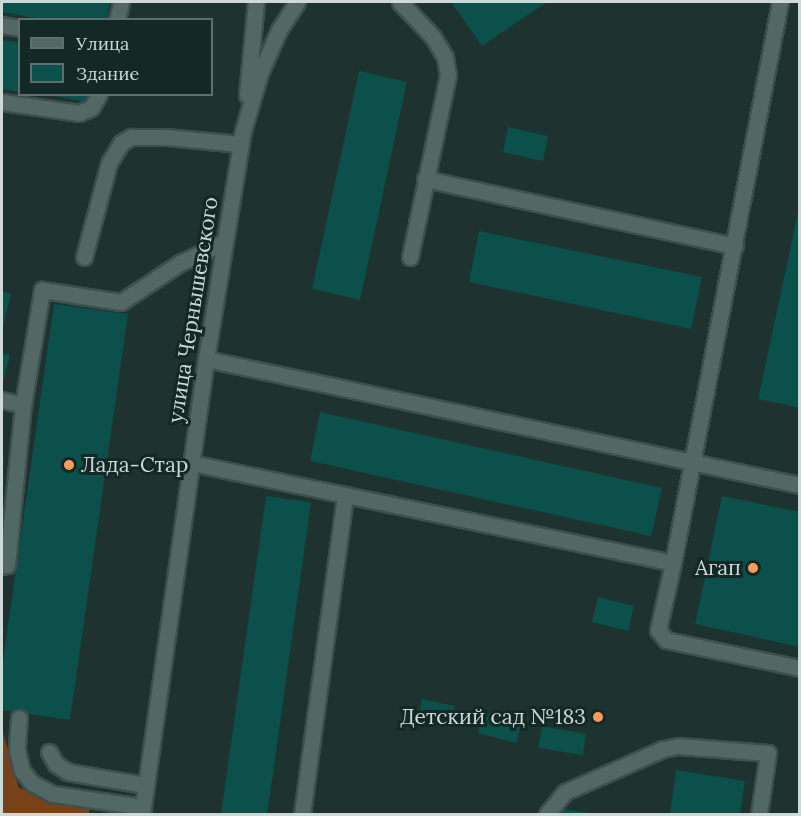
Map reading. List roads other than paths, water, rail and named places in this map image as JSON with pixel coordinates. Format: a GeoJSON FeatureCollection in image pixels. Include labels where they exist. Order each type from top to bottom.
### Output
{"type":"FeatureCollection","features":[{"type":"Feature","properties":{"kind":"street"},"geometry":{"type":"LineString","coordinates":[[117,18],[120,2]]}},
{"type":"Feature","properties":{"kind":"street"},"geometry":{"type":"LineString","coordinates":[[84,257],[109,163],[121,143],[130,137],[242,137],[256,2]]}},
{"type":"Feature","properties":{"kind":"street","name":"улица Чернышевского"},"geometry":{"type":"LineString","coordinates":[[142,811],[206,358],[242,137],[260,73],[279,30],[297,2]]}},
{"type":"Feature","properties":{"kind":"street"},"geometry":{"type":"LineString","coordinates":[[400,2],[433,37],[445,57],[448,75],[410,257]]}},
{"type":"Feature","properties":{"kind":"street"},"geometry":{"type":"LineString","coordinates":[[780,2],[735,246],[658,630],[666,640],[800,668]]}},
{"type":"Feature","properties":{"kind":"street"},"geometry":{"type":"LineString","coordinates":[[2,26],[18,28]]}},
{"type":"Feature","properties":{"kind":"street"},"geometry":{"type":"LineString","coordinates":[[2,102],[79,113],[91,108],[98,96]]}},
{"type":"Feature","properties":{"kind":"street"},"geometry":{"type":"LineString","coordinates":[[425,180],[735,246]]}},
{"type":"Feature","properties":{"kind":"street"},"geometry":{"type":"LineString","coordinates":[[2,566],[8,565],[24,405],[42,290],[122,302],[180,263],[224,242]]}},
{"type":"Feature","properties":{"kind":"street"},"geometry":{"type":"LineString","coordinates":[[206,358],[800,485]]}},
{"type":"Feature","properties":{"kind":"street"},"geometry":{"type":"LineString","coordinates":[[2,400],[24,405]]}},
{"type":"Feature","properties":{"kind":"street"},"geometry":{"type":"LineString","coordinates":[[191,463],[673,563]]}},
{"type":"Feature","properties":{"kind":"street"},"geometry":{"type":"LineString","coordinates":[[302,814],[345,495]]}},
{"type":"Feature","properties":{"kind":"street"},"geometry":{"type":"LineString","coordinates":[[20,718],[17,750],[22,771],[32,783],[53,794],[142,811]]}},
{"type":"Feature","properties":{"kind":"street"},"geometry":{"type":"LineString","coordinates":[[547,814],[565,792],[663,749],[679,746],[768,753],[759,814]]}},
{"type":"Feature","properties":{"kind":"street"},"geometry":{"type":"LineString","coordinates":[[49,752],[56,764],[68,772],[145,785]]}},
{"type":"Feature","properties":{"kind":"place","name":"Лада-Стар"},"geometry":{"type":"Point","coordinates":[69,465]}},
{"type":"Feature","properties":{"kind":"place","name":"Агап"},"geometry":{"type":"Point","coordinates":[753,568]}},
{"type":"Feature","properties":{"kind":"place","name":"Детский сад №183"},"geometry":{"type":"Point","coordinates":[598,717]}}]}
